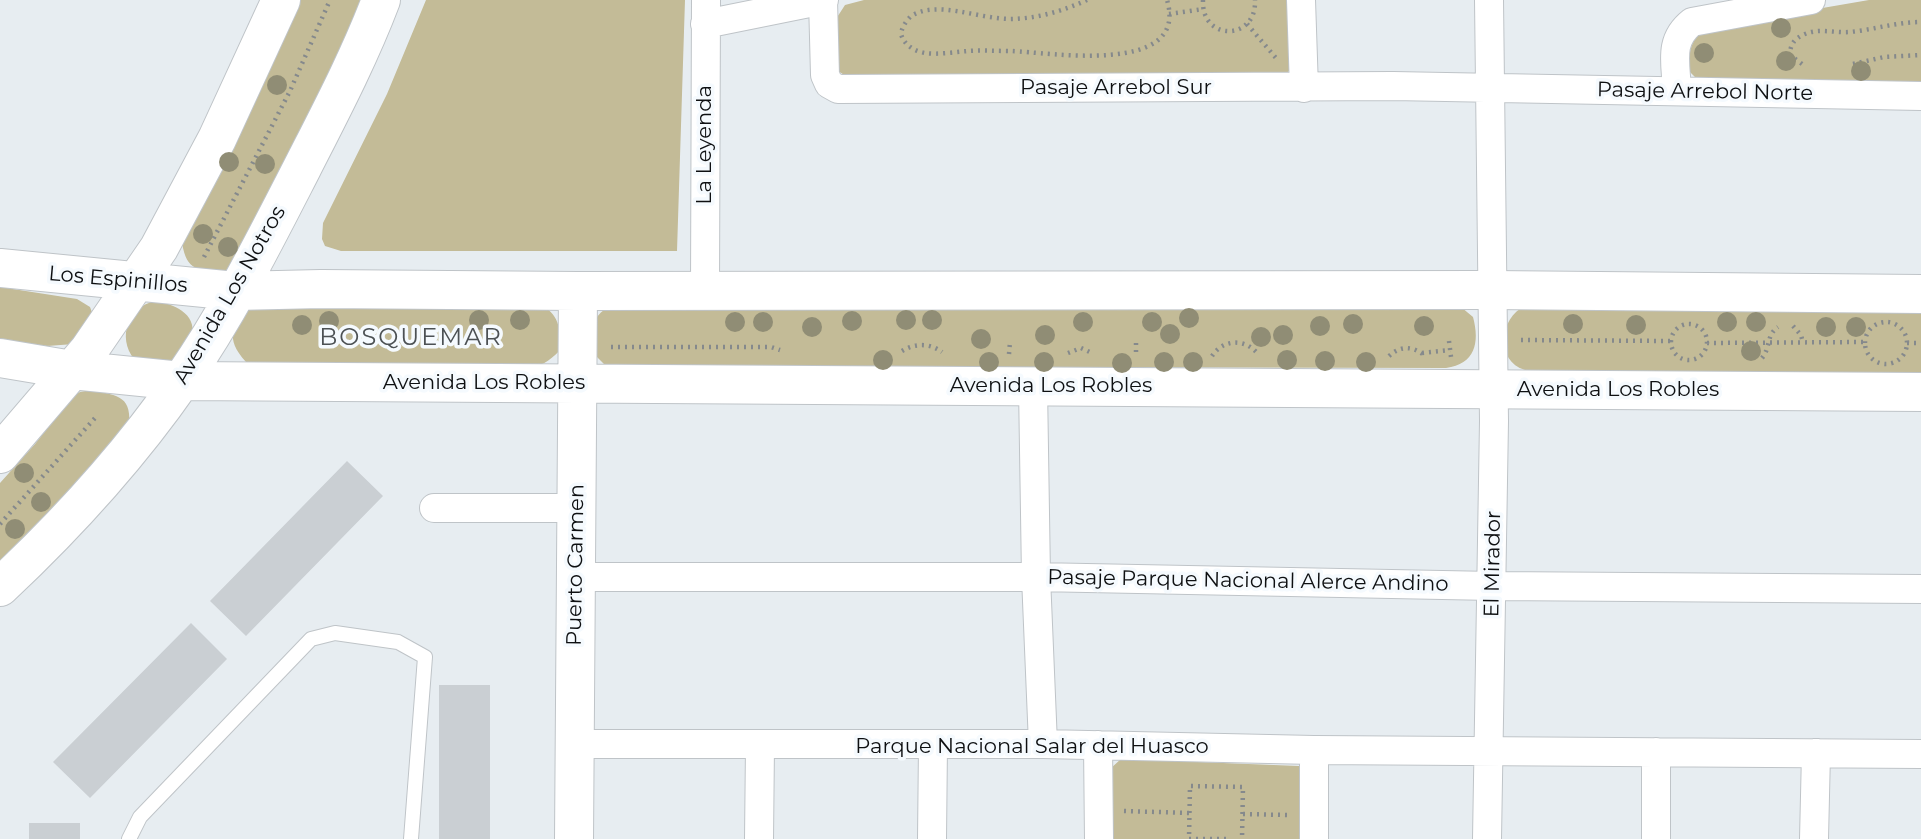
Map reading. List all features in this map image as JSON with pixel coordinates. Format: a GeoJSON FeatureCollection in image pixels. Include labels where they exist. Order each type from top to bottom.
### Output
{"type":"FeatureCollection","features":[{"type":"Feature","properties":{"kind":"street"},"geometry":{"type":"LineString","coordinates":[[0,454],[89,350],[159,248],[217,139],[281,0]]}},
{"type":"Feature","properties":{"kind":"street","name":"Avenida Los Notros"},"geometry":{"type":"LineString","coordinates":[[0,587],[48,540],[109,473],[181,381],[235,291],[319,134],[381,0]]}},
{"type":"Feature","properties":{"kind":"street"},"geometry":{"type":"LineString","coordinates":[[705,12],[824,0]]}},
{"type":"Feature","properties":{"kind":"street","name":"Pasaje Arrebol Sur"},"geometry":{"type":"LineString","coordinates":[[824,0],[825,75],[829,84],[838,89],[1393,86],[1490,89]]}},
{"type":"Feature","properties":{"kind":"street"},"geometry":{"type":"LineString","coordinates":[[1301,0],[1304,88]]}},
{"type":"Feature","properties":{"kind":"street","name":"El Mirador"},"geometry":{"type":"LineString","coordinates":[[1488,839],[1494,390],[1489,0]]}},
{"type":"Feature","properties":{"kind":"street"},"geometry":{"type":"LineString","coordinates":[[1677,91],[1676,41],[1681,30],[1692,22],[1811,0]]}},
{"type":"Feature","properties":{"kind":"street","name":"La Leyenda"},"geometry":{"type":"LineString","coordinates":[[705,12],[705,290]]}},
{"type":"Feature","properties":{"kind":"street","name":"Pasaje Arrebol Norte"},"geometry":{"type":"LineString","coordinates":[[1490,89],[1921,96]]}},
{"type":"Feature","properties":{"kind":"street","name":"Los Espinillos"},"geometry":{"type":"LineString","coordinates":[[0,268],[235,291]]}},
{"type":"Feature","properties":{"kind":"street"},"geometry":{"type":"LineString","coordinates":[[235,291],[1491,290],[1921,294]]}},
{"type":"Feature","properties":{"kind":"street","name":"Puerto Carmen"},"geometry":{"type":"LineString","coordinates":[[574,839],[578,291]]}},
{"type":"Feature","properties":{"kind":"street"},"geometry":{"type":"LineString","coordinates":[[0,358],[72,370],[181,381]]}},
{"type":"Feature","properties":{"kind":"street","name":"Avenida Los Robles"},"geometry":{"type":"LineString","coordinates":[[181,381],[578,365],[1033,386],[1921,391]]}},
{"type":"Feature","properties":{"kind":"street"},"geometry":{"type":"LineString","coordinates":[[1033,386],[1036,577],[1043,744]]}},
{"type":"Feature","properties":{"kind":"street"},"geometry":{"type":"LineString","coordinates":[[434,509],[577,508]]}},
{"type":"Feature","properties":{"kind":"street","name":"Pasaje Parque Nacional Alerce Andino"},"geometry":{"type":"LineString","coordinates":[[576,577],[1036,577],[1493,586],[1921,589]]}},
{"type":"Feature","properties":{"kind":"street","name":"Parque Nacional Salar del Huasco"},"geometry":{"type":"LineString","coordinates":[[575,744],[1043,744],[1314,750],[1921,754]]}},
{"type":"Feature","properties":{"kind":"street"},"geometry":{"type":"LineString","coordinates":[[932,839],[933,745]]}},
{"type":"Feature","properties":{"kind":"street"},"geometry":{"type":"LineString","coordinates":[[1098,745],[1099,839]]}},
{"type":"Feature","properties":{"kind":"street"},"geometry":{"type":"LineString","coordinates":[[759,839],[760,746]]}},
{"type":"Feature","properties":{"kind":"street"},"geometry":{"type":"LineString","coordinates":[[1314,750],[1314,827]]}},
{"type":"Feature","properties":{"kind":"street"},"geometry":{"type":"LineString","coordinates":[[1656,752],[1656,839]]}},
{"type":"Feature","properties":{"kind":"street"},"geometry":{"type":"LineString","coordinates":[[1814,839],[1816,753]]}},
{"type":"Feature","properties":{"kind":"lane"},"geometry":{"type":"LineString","coordinates":[[129,839],[140,817],[311,639],[335,633],[398,642],[425,657],[411,839]]}},
{"type":"Feature","properties":{"kind":"path"},"geometry":{"type":"LineString","coordinates":[[203,258],[290,91],[330,0]]}},
{"type":"Feature","properties":{"kind":"path"},"geometry":{"type":"LineString","coordinates":[[1087,0],[1052,13],[1008,19],[972,13],[946,4],[930,4],[914,13],[902,28],[901,34],[908,46],[926,54],[1000,51],[1070,56],[1131,52],[1152,44],[1165,29],[1169,14],[1167,0]]}},
{"type":"Feature","properties":{"kind":"path"},"geometry":{"type":"LineString","coordinates":[[1203,0],[1203,9],[1210,23],[1216,28],[1232,31],[1240,29],[1252,19],[1255,0]]}},
{"type":"Feature","properties":{"kind":"path"},"geometry":{"type":"LineString","coordinates":[[1169,14],[1203,9]]}},
{"type":"Feature","properties":{"kind":"path"},"geometry":{"type":"LineString","coordinates":[[1810,65],[1802,64],[1790,55],[1792,43],[1802,35],[1921,22]]}},
{"type":"Feature","properties":{"kind":"path"},"geometry":{"type":"LineString","coordinates":[[1847,65],[1884,57],[1921,55]]}},
{"type":"Feature","properties":{"kind":"path"},"geometry":{"type":"LineString","coordinates":[[1886,323],[1899,327],[1905,334],[1907,343],[1903,355],[1896,362],[1888,364],[1871,358],[1866,342],[1874,327],[1886,323]]}},
{"type":"Feature","properties":{"kind":"path"},"geometry":{"type":"LineString","coordinates":[[1690,324],[1704,331],[1707,343],[1703,354],[1688,360],[1680,358],[1674,352],[1671,341],[1675,330],[1690,324]]}},
{"type":"Feature","properties":{"kind":"path"},"geometry":{"type":"LineString","coordinates":[[1754,362],[1766,352],[1774,329],[1785,325],[1796,328],[1803,343]]}},
{"type":"Feature","properties":{"kind":"path"},"geometry":{"type":"LineString","coordinates":[[1493,340],[1671,341]]}},
{"type":"Feature","properties":{"kind":"path"},"geometry":{"type":"LineString","coordinates":[[1707,343],[1733,346],[1768,342],[1866,342]]}},
{"type":"Feature","properties":{"kind":"path"},"geometry":{"type":"LineString","coordinates":[[1907,343],[1921,343]]}},
{"type":"Feature","properties":{"kind":"path"},"geometry":{"type":"LineString","coordinates":[[578,365],[771,347],[784,352]]}},
{"type":"Feature","properties":{"kind":"path"},"geometry":{"type":"LineString","coordinates":[[1422,353],[1450,350]]}},
{"type":"Feature","properties":{"kind":"path"},"geometry":{"type":"LineString","coordinates":[[0,524],[95,418]]}},
{"type":"Feature","properties":{"kind":"path"},"geometry":{"type":"LineString","coordinates":[[1226,839],[1189,839],[1190,786],[1243,787],[1242,839]]}},
{"type":"Feature","properties":{"kind":"path"},"geometry":{"type":"LineString","coordinates":[[1098,810],[1190,813]]}},
{"type":"Feature","properties":{"kind":"path"},"geometry":{"type":"LineString","coordinates":[[1242,814],[1314,827]]}},
{"type":"Feature","properties":{"kind":"shaded area"},"geometry":{"type":"Polygon","coordinates":[[[297,0],[364,0],[343,48],[233,266],[223,274],[200,270],[187,259],[182,243],[297,0]]]}},
{"type":"Feature","properties":{"kind":"shaded area"},"geometry":{"type":"Polygon","coordinates":[[[426,0],[685,0],[677,251],[341,251],[325,246],[322,239],[323,223],[387,94],[426,0]]]}},
{"type":"Feature","properties":{"kind":"shaded area"},"geometry":{"type":"Polygon","coordinates":[[[864,0],[1295,0],[1294,63],[1284,75],[853,80],[836,70],[834,22],[845,5],[864,0]]]}},
{"type":"Feature","properties":{"kind":"shaded area"},"geometry":{"type":"Polygon","coordinates":[[[1869,0],[1921,0],[1921,85],[1699,81],[1690,72],[1691,47],[1696,37],[1706,28],[1869,0]]]}},
{"type":"Feature","properties":{"kind":"shaded area"},"geometry":{"type":"Polygon","coordinates":[[[0,287],[77,299],[90,307],[93,315],[74,344],[47,346],[0,339],[0,287]]]}},
{"type":"Feature","properties":{"kind":"shaded area"},"geometry":{"type":"Polygon","coordinates":[[[155,301],[176,307],[191,321],[191,340],[174,365],[134,359],[126,342],[132,316],[146,304],[155,301]]]}},
{"type":"Feature","properties":{"kind":"shaded area"},"geometry":{"type":"Polygon","coordinates":[[[250,304],[543,306],[553,315],[558,325],[560,350],[544,363],[525,369],[246,362],[235,346],[233,333],[250,304]]]}},
{"type":"Feature","properties":{"kind":"shaded area"},"geometry":{"type":"Polygon","coordinates":[[[611,306],[1461,307],[1473,317],[1476,335],[1469,357],[1456,366],[1446,368],[606,366],[594,354],[593,332],[599,315],[611,306]]]}},
{"type":"Feature","properties":{"kind":"shaded area"},"geometry":{"type":"Polygon","coordinates":[[[1525,306],[1921,308],[1921,373],[1525,370],[1509,358],[1504,339],[1510,320],[1525,306]]]}},
{"type":"Feature","properties":{"kind":"shaded area"},"geometry":{"type":"Polygon","coordinates":[[[91,390],[122,399],[128,410],[129,429],[0,572],[0,483],[72,397],[91,390]]]}},
{"type":"Feature","properties":{"kind":"shaded area"},"geometry":{"type":"Polygon","coordinates":[[[1121,759],[1299,766],[1303,771],[1306,839],[1108,839],[1110,769],[1121,759]]]}},
{"type":"Feature","properties":{"kind":"building"},"geometry":{"type":"Polygon","coordinates":[[[347,461],[383,496],[246,636],[210,601],[347,461]]]}},
{"type":"Feature","properties":{"kind":"building"},"geometry":{"type":"Polygon","coordinates":[[[191,623],[227,659],[90,798],[53,762],[191,623]]]}},
{"type":"Feature","properties":{"kind":"building"},"geometry":{"type":"Polygon","coordinates":[[[439,685],[490,685],[490,839],[439,839],[439,685]]]}},
{"type":"Feature","properties":{"kind":"building"},"geometry":{"type":"Polygon","coordinates":[[[29,823],[80,823],[80,839],[29,839],[29,823]]]}},
{"type":"Feature","properties":{"kind":"district","name":"BOSQUEMAR"},"geometry":{"type":"Point","coordinates":[411,338]}}]}
